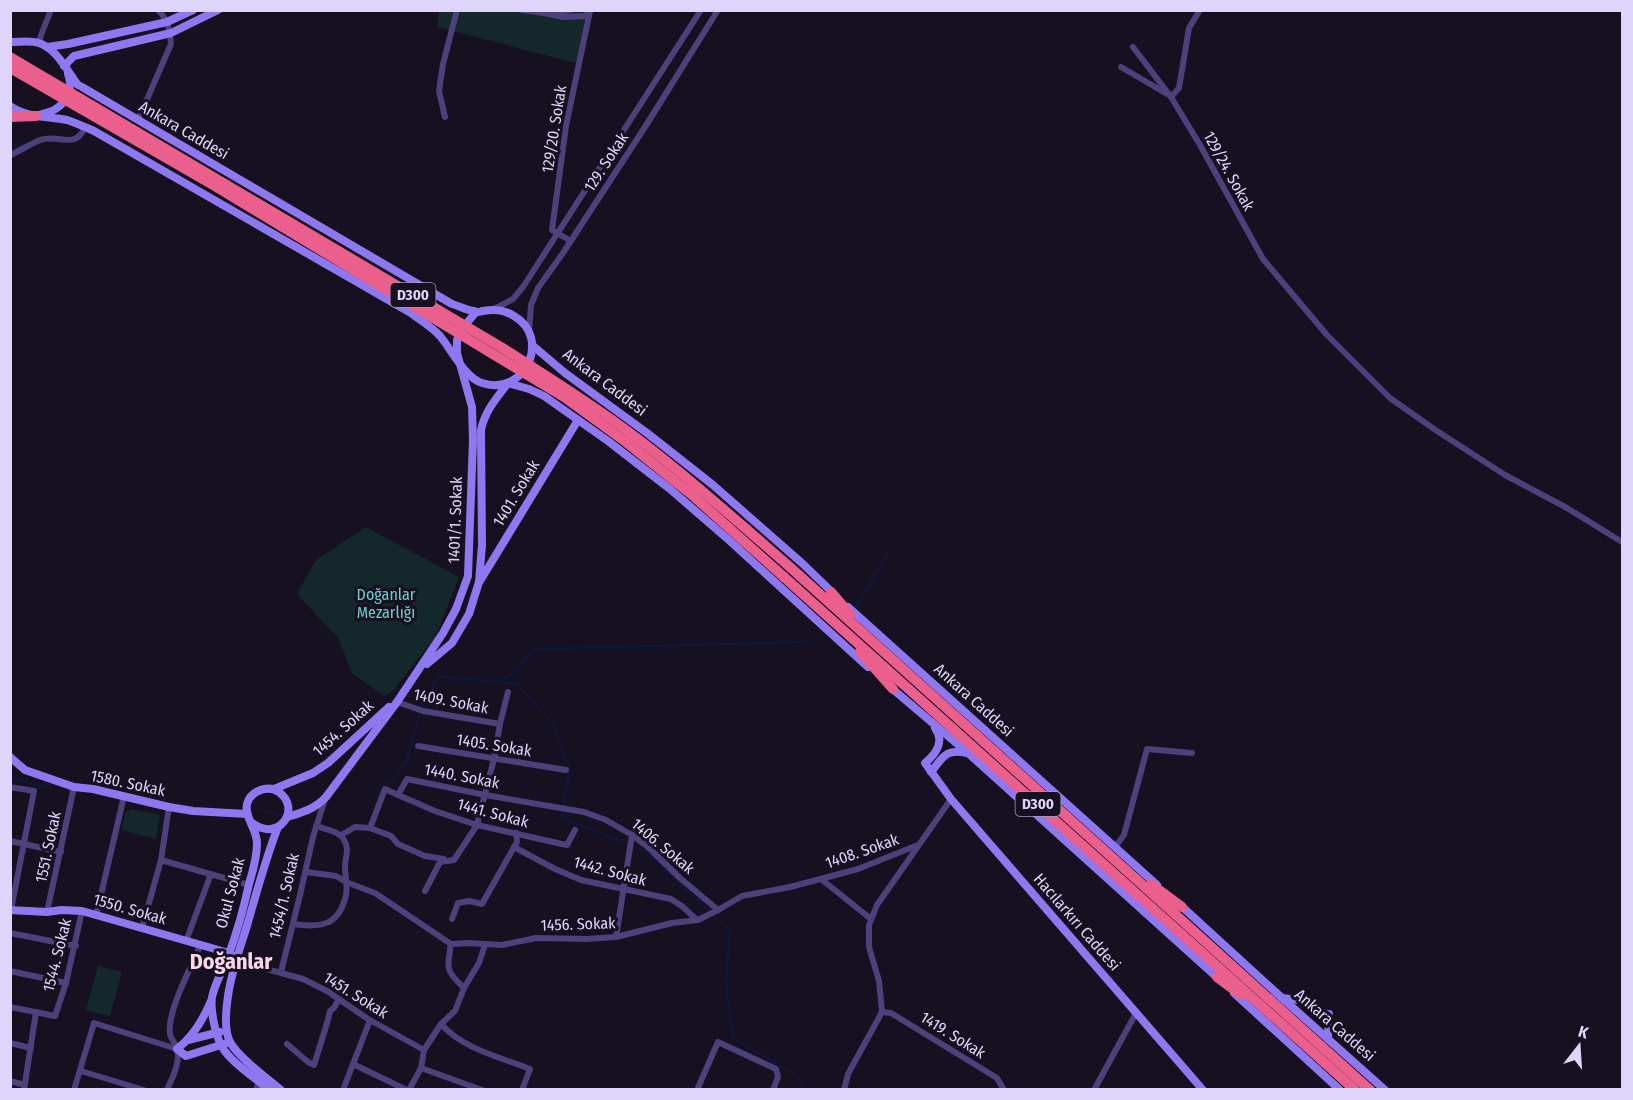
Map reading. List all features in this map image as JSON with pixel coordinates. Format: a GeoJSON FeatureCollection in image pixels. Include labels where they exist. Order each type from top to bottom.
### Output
{"type":"FeatureCollection","features":[{"type":"Feature","properties":{"kind":"highway","name":"Ankara Caddesi"},"geometry":{"type":"LineString","coordinates":[[10,57],[491,341],[571,390],[631,434],[699,487],[787,573],[823,612],[1292,1032],[1357,1084],[1370,1089]]}},
{"type":"Feature","properties":{"kind":"highway","name":"Ankara Caddesi"},"geometry":{"type":"LineString","coordinates":[[10,68],[223,191],[564,398],[626,442],[874,642],[1097,843],[1357,1084]]}},
{"type":"Feature","properties":{"kind":"highway"},"geometry":{"type":"LineString","coordinates":[[10,117],[36,116]]}},
{"type":"Feature","properties":{"kind":"highway"},"geometry":{"type":"LineString","coordinates":[[831,592],[874,642]]}},
{"type":"Feature","properties":{"kind":"highway"},"geometry":{"type":"LineString","coordinates":[[823,612],[893,689]]}},
{"type":"Feature","properties":{"kind":"highway"},"geometry":{"type":"LineString","coordinates":[[1097,843],[1182,907]]}},
{"type":"Feature","properties":{"kind":"highway"},"geometry":{"type":"LineString","coordinates":[[1217,977],[1292,1032]]}},
{"type":"Feature","properties":{"kind":"main road"},"geometry":{"type":"LineString","coordinates":[[11,42],[43,45],[68,44],[167,22],[193,10]]}},
{"type":"Feature","properties":{"kind":"main road"},"geometry":{"type":"LineString","coordinates":[[36,116],[59,108],[68,95],[70,80],[64,67],[74,56],[171,33],[218,10]]}},
{"type":"Feature","properties":{"kind":"main road","name":"Ankara Caddesi"},"geometry":{"type":"LineString","coordinates":[[43,45],[57,57],[78,85],[452,304],[476,312],[499,310],[514,315],[529,332]]}},
{"type":"Feature","properties":{"kind":"main road"},"geometry":{"type":"LineString","coordinates":[[10,106],[15,110],[36,116],[66,120],[94,131],[411,313],[438,333],[466,374],[480,383],[496,386],[508,384],[525,371],[531,358],[532,345],[529,332]]}},
{"type":"Feature","properties":{"kind":"main road"},"geometry":{"type":"LineString","coordinates":[[458,360],[457,340],[466,322],[476,312]]}},
{"type":"Feature","properties":{"kind":"main road","name":"Ankara Caddesi"},"geometry":{"type":"LineString","coordinates":[[532,345],[565,373],[647,433],[712,485],[803,564],[831,592],[1385,1089]]}},
{"type":"Feature","properties":{"kind":"main road","name":"1401/1. Sokak"},"geometry":{"type":"LineString","coordinates":[[326,798],[420,670],[456,609],[468,576],[472,407],[458,360]]}},
{"type":"Feature","properties":{"kind":"main road"},"geometry":{"type":"LineString","coordinates":[[508,384],[529,389],[544,396],[670,489],[893,689],[968,753],[1340,1089]]}},
{"type":"Feature","properties":{"kind":"main road","name":"1401/1. Sokak"},"geometry":{"type":"LineString","coordinates":[[420,670],[452,643],[469,614],[479,582],[482,545],[481,430],[489,407],[508,384]]}},
{"type":"Feature","properties":{"kind":"main road","name":"1401. Sokak"},"geometry":{"type":"LineString","coordinates":[[479,582],[578,420]]}},
{"type":"Feature","properties":{"kind":"main road","name":"1454. Sokak"},"geometry":{"type":"LineString","coordinates":[[274,789],[313,773],[328,763],[387,708],[397,702]]}},
{"type":"Feature","properties":{"kind":"main road","name":"Hacılarkırı Caddesi"},"geometry":{"type":"LineString","coordinates":[[932,722],[940,734],[936,752],[925,763],[931,772],[951,799],[1203,1089]]}},
{"type":"Feature","properties":{"kind":"main road"},"geometry":{"type":"LineString","coordinates":[[931,772],[950,752],[968,753]]}},
{"type":"Feature","properties":{"kind":"main road","name":"1580. Sokak"},"geometry":{"type":"LineString","coordinates":[[10,757],[25,770],[74,787],[193,811],[248,814]]}},
{"type":"Feature","properties":{"kind":"main road"},"geometry":{"type":"LineString","coordinates":[[287,818],[288,804],[285,798],[274,789],[268,788],[255,793],[247,804],[252,824],[264,830],[271,830],[287,818],[302,813],[326,798]]}},
{"type":"Feature","properties":{"kind":"main road","name":"Okul Sokak"},"geometry":{"type":"LineString","coordinates":[[252,824],[257,843],[249,885],[229,953],[212,998],[216,1033],[226,1043],[231,1058],[257,1085],[269,1089]]}},
{"type":"Feature","properties":{"kind":"main road"},"geometry":{"type":"LineString","coordinates":[[226,1043],[228,994],[269,850],[278,827]]}},
{"type":"Feature","properties":{"kind":"main road","name":"1550. Sokak"},"geometry":{"type":"LineString","coordinates":[[11,910],[82,911],[229,953],[237,960]]}},
{"type":"Feature","properties":{"kind":"main road"},"geometry":{"type":"LineString","coordinates":[[212,998],[205,1016],[188,1040],[177,1049],[186,1056],[226,1043]]}},
{"type":"Feature","properties":{"kind":"main road"},"geometry":{"type":"LineString","coordinates":[[1282,998],[1299,1000]]}},
{"type":"Feature","properties":{"kind":"main road"},"geometry":{"type":"LineString","coordinates":[[1328,1039],[1329,1014]]}},
{"type":"Feature","properties":{"kind":"main road"},"geometry":{"type":"LineString","coordinates":[[188,1040],[227,1030]]}},
{"type":"Feature","properties":{"kind":"main road"},"geometry":{"type":"LineString","coordinates":[[226,1043],[281,1089]]}},
{"type":"Feature","properties":{"kind":"street"},"geometry":{"type":"LineString","coordinates":[[43,45],[41,35],[51,10]]}},
{"type":"Feature","properties":{"kind":"street"},"geometry":{"type":"LineString","coordinates":[[136,119],[142,111],[171,44],[171,33],[167,22],[158,10]]}},
{"type":"Feature","properties":{"kind":"street"},"geometry":{"type":"LineString","coordinates":[[445,117],[439,91],[443,64],[457,10]]}},
{"type":"Feature","properties":{"kind":"street"},"geometry":{"type":"LineString","coordinates":[[522,10],[563,17],[588,12]]}},
{"type":"Feature","properties":{"kind":"street"},"geometry":{"type":"LineString","coordinates":[[544,13],[571,10]]}},
{"type":"Feature","properties":{"kind":"street","name":"129. Sokak"},"geometry":{"type":"LineString","coordinates":[[490,310],[513,299],[523,287],[701,10]]}},
{"type":"Feature","properties":{"kind":"street","name":"129. Sokak"},"geometry":{"type":"LineString","coordinates":[[529,332],[530,315],[538,288],[571,241],[718,10]]}},
{"type":"Feature","properties":{"kind":"street"},"geometry":{"type":"LineString","coordinates":[[1170,97],[1179,88],[1189,28],[1200,10]]}},
{"type":"Feature","properties":{"kind":"street","name":"129/20. Sokak"},"geometry":{"type":"LineString","coordinates":[[558,234],[552,230],[566,126],[588,12]]}},
{"type":"Feature","properties":{"kind":"street","name":"129/24. Sokak"},"geometry":{"type":"LineString","coordinates":[[1133,47],[1170,97],[1200,145],[1263,259],[1328,334],[1390,398],[1504,475],[1567,508],[1623,542]]}},
{"type":"Feature","properties":{"kind":"street","name":"129/24. Sokak"},"geometry":{"type":"LineString","coordinates":[[1121,67],[1170,97]]}},
{"type":"Feature","properties":{"kind":"street"},"geometry":{"type":"LineString","coordinates":[[10,155],[39,140],[57,137],[64,141],[71,141],[78,138],[85,128]]}},
{"type":"Feature","properties":{"kind":"street"},"geometry":{"type":"LineString","coordinates":[[558,234],[571,241]]}},
{"type":"Feature","properties":{"kind":"street","name":"1409. Sokak"},"geometry":{"type":"LineString","coordinates":[[425,891],[440,862],[454,860],[477,825],[508,692]]}},
{"type":"Feature","properties":{"kind":"street","name":"1409. Sokak"},"geometry":{"type":"LineString","coordinates":[[397,702],[423,711],[500,724]]}},
{"type":"Feature","properties":{"kind":"street","name":"1405. Sokak"},"geometry":{"type":"LineString","coordinates":[[418,746],[566,770]]}},
{"type":"Feature","properties":{"kind":"street"},"geometry":{"type":"LineString","coordinates":[[1115,847],[1124,835],[1147,749],[1192,753]]}},
{"type":"Feature","properties":{"kind":"street","name":"1440. Sokak"},"geometry":{"type":"LineString","coordinates":[[370,828],[385,789],[398,795],[407,779],[584,812]]}},
{"type":"Feature","properties":{"kind":"street"},"geometry":{"type":"LineString","coordinates":[[10,787],[34,791],[11,910]]}},
{"type":"Feature","properties":{"kind":"street","name":"1551. Sokak"},"geometry":{"type":"LineString","coordinates":[[47,912],[74,787]]}},
{"type":"Feature","properties":{"kind":"street","name":"1441. Sokak"},"geometry":{"type":"LineString","coordinates":[[398,795],[435,811],[477,825],[567,845],[575,830]]}},
{"type":"Feature","properties":{"kind":"street"},"geometry":{"type":"LineString","coordinates":[[96,916],[124,796]]}},
{"type":"Feature","properties":{"kind":"street","name":"1401/1. Sokak"},"geometry":{"type":"LineString","coordinates":[[316,826],[326,798]]}},
{"type":"Feature","properties":{"kind":"street","name":"1408. Sokak"},"geometry":{"type":"LineString","coordinates":[[821,879],[871,919],[877,905],[951,799]]}},
{"type":"Feature","properties":{"kind":"street"},"geometry":{"type":"LineString","coordinates":[[142,928],[161,860],[169,807]]}},
{"type":"Feature","properties":{"kind":"street","name":"1406. Sokak"},"geometry":{"type":"LineString","coordinates":[[584,812],[606,820],[632,835],[718,910]]}},
{"type":"Feature","properties":{"kind":"street"},"geometry":{"type":"LineString","coordinates":[[293,924],[310,927],[332,921],[338,915],[346,895],[344,865],[348,851],[345,841],[341,836],[316,826]]}},
{"type":"Feature","properties":{"kind":"street","name":"1454/1. Sokak"},"geometry":{"type":"LineString","coordinates":[[281,972],[316,826]]}},
{"type":"Feature","properties":{"kind":"street"},"geometry":{"type":"LineString","coordinates":[[341,836],[355,827],[370,828],[392,836],[398,844],[425,855],[454,860]]}},
{"type":"Feature","properties":{"kind":"street"},"geometry":{"type":"LineString","coordinates":[[452,919],[458,903],[469,901],[482,904],[517,842],[516,833]]}},
{"type":"Feature","properties":{"kind":"street"},"geometry":{"type":"LineString","coordinates":[[616,937],[632,835]]}},
{"type":"Feature","properties":{"kind":"street"},"geometry":{"type":"LineString","coordinates":[[10,842],[61,852]]}},
{"type":"Feature","properties":{"kind":"street","name":"1408. Sokak"},"geometry":{"type":"LineString","coordinates":[[821,879],[858,869],[918,845]]}},
{"type":"Feature","properties":{"kind":"street","name":"1442. Sokak"},"geometry":{"type":"LineString","coordinates":[[514,847],[581,880],[671,899],[698,920]]}},
{"type":"Feature","properties":{"kind":"street"},"geometry":{"type":"LineString","coordinates":[[161,860],[249,885]]}},
{"type":"Feature","properties":{"kind":"street"},"geometry":{"type":"LineString","coordinates":[[306,872],[331,875],[375,893],[452,944],[448,969],[452,977],[464,988]]}},
{"type":"Feature","properties":{"kind":"street"},"geometry":{"type":"LineString","coordinates":[[186,941],[211,874]]}},
{"type":"Feature","properties":{"kind":"street","name":"1456. Sokak"},"geometry":{"type":"LineString","coordinates":[[452,944],[502,945],[536,938],[616,937],[672,923],[698,920],[742,896],[821,879]]}},
{"type":"Feature","properties":{"kind":"street","name":"1544. Sokak"},"geometry":{"type":"LineString","coordinates":[[24,1087],[36,1012],[55,1016],[76,946],[82,911]]}},
{"type":"Feature","properties":{"kind":"street"},"geometry":{"type":"LineString","coordinates":[[844,1089],[848,1074],[882,1012],[879,981],[869,947],[871,919]]}},
{"type":"Feature","properties":{"kind":"street"},"geometry":{"type":"LineString","coordinates":[[10,933],[76,946]]}},
{"type":"Feature","properties":{"kind":"street"},"geometry":{"type":"LineString","coordinates":[[167,1089],[178,1058],[177,1049],[170,1037],[170,1023],[200,945]]}},
{"type":"Feature","properties":{"kind":"street"},"geometry":{"type":"LineString","coordinates":[[352,1064],[408,1089],[421,1068],[424,1050],[441,1024],[455,1011],[464,988],[479,963],[485,945]]}},
{"type":"Feature","properties":{"kind":"street","name":"1451. Sokak"},"geometry":{"type":"LineString","coordinates":[[237,960],[303,979],[424,1050]]}},
{"type":"Feature","properties":{"kind":"street"},"geometry":{"type":"LineString","coordinates":[[10,971],[66,983]]}},
{"type":"Feature","properties":{"kind":"street"},"geometry":{"type":"LineString","coordinates":[[287,1044],[313,1066],[330,1011],[339,999]]}},
{"type":"Feature","properties":{"kind":"street"},"geometry":{"type":"LineString","coordinates":[[10,1007],[36,1012]]}},
{"type":"Feature","properties":{"kind":"street","name":"1419. Sokak"},"geometry":{"type":"LineString","coordinates":[[882,1012],[891,1013],[997,1078],[1004,1089]]}},
{"type":"Feature","properties":{"kind":"street"},"geometry":{"type":"LineString","coordinates":[[1094,1089],[1136,1013]]}},
{"type":"Feature","properties":{"kind":"street"},"geometry":{"type":"LineString","coordinates":[[343,1089],[370,1020]]}},
{"type":"Feature","properties":{"kind":"street"},"geometry":{"type":"LineString","coordinates":[[74,1089],[94,1023],[177,1049]]}},
{"type":"Feature","properties":{"kind":"street"},"geometry":{"type":"LineString","coordinates":[[441,1024],[460,1041],[530,1069],[522,1089]]}},
{"type":"Feature","properties":{"kind":"street"},"geometry":{"type":"LineString","coordinates":[[697,1089],[718,1042],[776,1069],[778,1077],[773,1089]]}},
{"type":"Feature","properties":{"kind":"street"},"geometry":{"type":"LineString","coordinates":[[10,1043],[31,1048]]}},
{"type":"Feature","properties":{"kind":"street"},"geometry":{"type":"LineString","coordinates":[[421,1068],[482,1089]]}},
{"type":"Feature","properties":{"kind":"street"},"geometry":{"type":"LineString","coordinates":[[81,1071],[144,1089]]}},
{"type":"Feature","properties":{"kind":"street"},"geometry":{"type":"LineString","coordinates":[[10,1081],[24,1087]]}},
{"type":"Feature","properties":{"kind":"green space"},"geometry":{"type":"Polygon","coordinates":[[[439,11],[590,11],[579,64],[437,27],[439,11]]]}},
{"type":"Feature","properties":{"kind":"green space","name":"Doğanlar Mezarlığı"},"geometry":{"type":"Polygon","coordinates":[[[366,527],[459,577],[436,636],[392,692],[384,696],[352,673],[338,638],[297,594],[315,561],[366,527]]]}},
{"type":"Feature","properties":{"kind":"green space"},"geometry":{"type":"Polygon","coordinates":[[[132,809],[160,815],[156,839],[122,830],[125,813],[132,809]]]}},
{"type":"Feature","properties":{"kind":"green space"},"geometry":{"type":"Polygon","coordinates":[[[98,966],[122,972],[110,1016],[86,1010],[98,966]]]}},
{"type":"Feature","properties":{"kind":"waterway"},"geometry":{"type":"LineString","coordinates":[[10,148],[25,144]]}},
{"type":"Feature","properties":{"kind":"waterway"},"geometry":{"type":"LineString","coordinates":[[856,607],[889,551]]}},
{"type":"Feature","properties":{"kind":"waterway"},"geometry":{"type":"LineString","coordinates":[[821,637],[826,635]]}},
{"type":"Feature","properties":{"kind":"waterway"},"geometry":{"type":"LineString","coordinates":[[498,682],[514,673],[528,655],[538,649],[812,640]]}},
{"type":"Feature","properties":{"kind":"waterway"},"geometry":{"type":"LineString","coordinates":[[422,708],[438,676],[517,684],[552,723],[570,770],[563,805]]}},
{"type":"Feature","properties":{"kind":"waterway"},"geometry":{"type":"LineString","coordinates":[[374,799],[382,788],[393,780],[407,760],[419,714]]}},
{"type":"Feature","properties":{"kind":"waterway"},"geometry":{"type":"LineString","coordinates":[[10,777],[51,788]]}},
{"type":"Feature","properties":{"kind":"waterway"},"geometry":{"type":"LineString","coordinates":[[260,808],[281,816]]}},
{"type":"Feature","properties":{"kind":"waterway"},"geometry":{"type":"LineString","coordinates":[[562,812],[562,817],[628,845]]}},
{"type":"Feature","properties":{"kind":"waterway"},"geometry":{"type":"LineString","coordinates":[[634,848],[648,853],[709,911]]}},
{"type":"Feature","properties":{"kind":"waterway"},"geometry":{"type":"LineString","coordinates":[[715,917],[730,931],[726,982],[733,1038],[793,1073],[806,1090]]}},
{"type":"Feature","properties":{"kind":"district","name":"Doğanlar"},"geometry":{"type":"Point","coordinates":[231,961]}}]}
